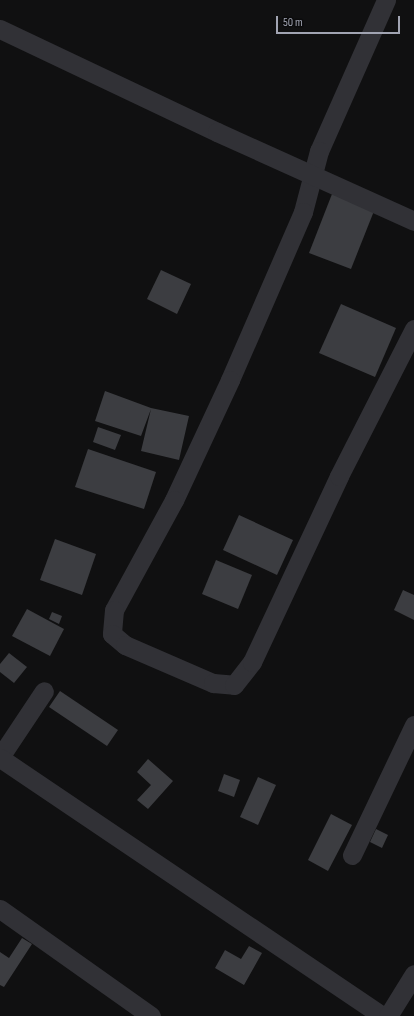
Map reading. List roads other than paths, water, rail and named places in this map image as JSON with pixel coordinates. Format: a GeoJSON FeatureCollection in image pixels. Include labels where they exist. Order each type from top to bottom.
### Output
{"type":"FeatureCollection","features":[{"type":"Feature","properties":{"kind":"street"},"geometry":{"type":"LineString","coordinates":[[386,0],[319,151],[314,177],[303,212],[230,380],[174,500],[114,610],[112,634],[125,645],[213,683],[234,685],[252,662],[339,476],[414,329]]}},
{"type":"Feature","properties":{"kind":"street"},"geometry":{"type":"LineString","coordinates":[[0,29],[314,177],[414,221]]}},
{"type":"Feature","properties":{"kind":"street"},"geometry":{"type":"LineString","coordinates":[[44,691],[0,757],[382,1016]]}},
{"type":"Feature","properties":{"kind":"street"},"geometry":{"type":"LineString","coordinates":[[352,855],[414,725]]}},
{"type":"Feature","properties":{"kind":"street"},"geometry":{"type":"LineString","coordinates":[[0,909],[151,1016]]}},
{"type":"Feature","properties":{"kind":"street"},"geometry":{"type":"LineString","coordinates":[[388,1016],[414,974]]}}]}
